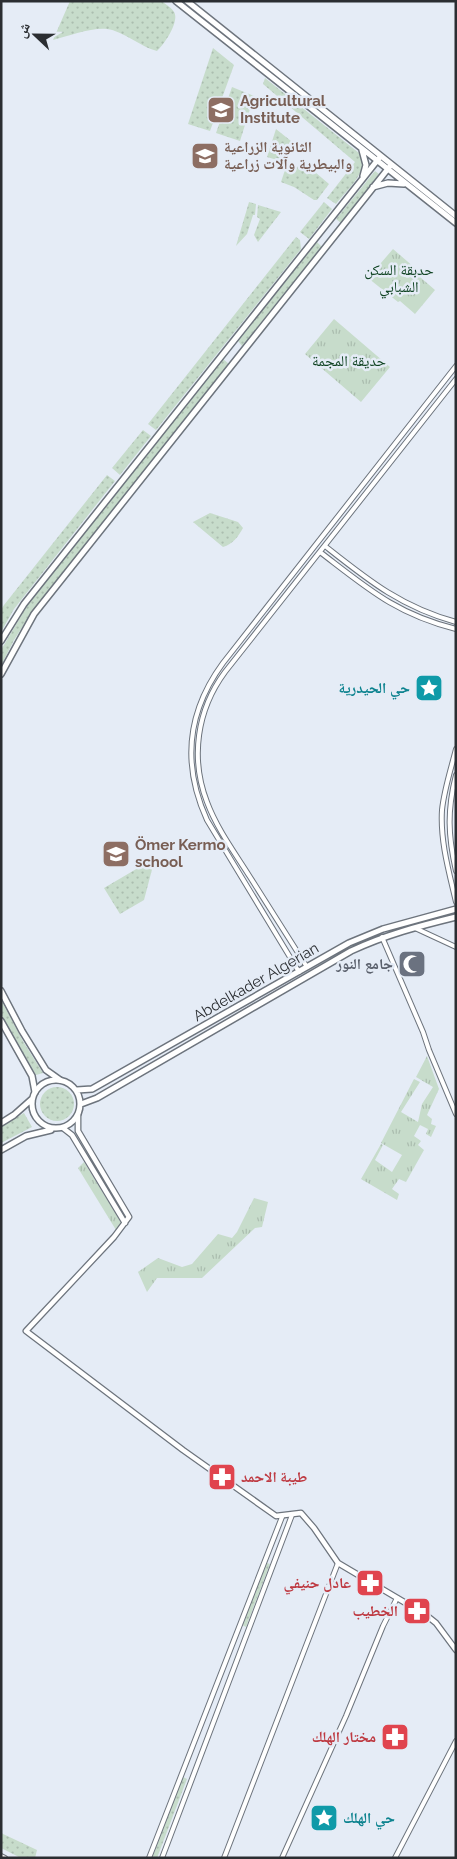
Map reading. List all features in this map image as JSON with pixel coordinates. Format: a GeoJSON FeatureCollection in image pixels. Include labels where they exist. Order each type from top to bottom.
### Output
{"type":"FeatureCollection","features":[{"type":"Feature","properties":{"kind":"main road"},"geometry":{"type":"LineString","coordinates":[[176,1],[362,150],[391,165],[456,216]]}},
{"type":"Feature","properties":{"kind":"main road"},"geometry":{"type":"LineString","coordinates":[[187,1],[369,148],[387,170],[456,223]]}},
{"type":"Feature","properties":{"kind":"main road"},"geometry":{"type":"LineString","coordinates":[[362,150],[366,165],[363,179]]}},
{"type":"Feature","properties":{"kind":"main road"},"geometry":{"type":"LineString","coordinates":[[1,642],[24,604],[378,159]]}},
{"type":"Feature","properties":{"kind":"main road"},"geometry":{"type":"LineString","coordinates":[[1,674],[34,614],[391,165]]}},
{"type":"Feature","properties":{"kind":"main road"},"geometry":{"type":"LineString","coordinates":[[373,187],[388,183],[405,184]]}},
{"type":"Feature","properties":{"kind":"main road","name":"Abdelkader Algerian"},"geometry":{"type":"LineString","coordinates":[[77,1090],[92,1089],[349,944],[383,929],[456,910]]}},
{"type":"Feature","properties":{"kind":"main road","name":"Abdelkader Algerian"},"geometry":{"type":"LineString","coordinates":[[81,1104],[97,1098],[351,951],[414,927],[456,918]]}},
{"type":"Feature","properties":{"kind":"main road"},"geometry":{"type":"LineString","coordinates":[[1,991],[22,1031],[46,1070],[60,1080],[71,1084],[77,1090],[81,1104],[78,1116],[78,1131],[129,1217],[114,1237],[26,1331],[183,1450],[276,1516],[282,1517],[301,1513],[314,1528],[338,1563],[426,1615],[454,1642],[456,1650]]}},
{"type":"Feature","properties":{"kind":"main road"},"geometry":{"type":"LineString","coordinates":[[1,1021],[32,1076],[35,1092],[33,1099],[34,1113],[37,1120],[49,1128],[56,1129]]}},
{"type":"Feature","properties":{"kind":"main road"},"geometry":{"type":"LineString","coordinates":[[35,1092],[46,1082],[60,1080]]}},
{"type":"Feature","properties":{"kind":"main road"},"geometry":{"type":"LineString","coordinates":[[1,1123],[33,1099]]}},
{"type":"Feature","properties":{"kind":"main road"},"geometry":{"type":"LineString","coordinates":[[1,1150],[26,1136],[69,1126],[78,1116]]}},
{"type":"Feature","properties":{"kind":"main road"},"geometry":{"type":"LineString","coordinates":[[63,1128],[72,1135],[125,1223]]}},
{"type":"Feature","properties":{"kind":"street"},"geometry":{"type":"LineString","coordinates":[[299,972],[207,820],[196,793],[191,748],[198,710],[206,689],[216,673],[456,366]]}},
{"type":"Feature","properties":{"kind":"street"},"geometry":{"type":"LineString","coordinates":[[307,967],[219,826],[207,801],[199,770],[198,741],[202,718],[220,678],[456,379]]}},
{"type":"Feature","properties":{"kind":"street"},"geometry":{"type":"LineString","coordinates":[[324,546],[390,595],[426,613],[456,622]]}},
{"type":"Feature","properties":{"kind":"street"},"geometry":{"type":"LineString","coordinates":[[320,552],[395,607],[421,619],[456,629]]}},
{"type":"Feature","properties":{"kind":"street"},"geometry":{"type":"LineString","coordinates":[[253,625],[258,629]]}},
{"type":"Feature","properties":{"kind":"street"},"geometry":{"type":"LineString","coordinates":[[456,749],[442,807],[444,845],[456,902]]}},
{"type":"Feature","properties":{"kind":"street"},"geometry":{"type":"LineString","coordinates":[[456,775],[449,809],[450,844],[456,871]]}},
{"type":"Feature","properties":{"kind":"street"},"geometry":{"type":"LineString","coordinates":[[444,845],[450,844]]}},
{"type":"Feature","properties":{"kind":"street"},"geometry":{"type":"LineString","coordinates":[[414,927],[456,947]]}},
{"type":"Feature","properties":{"kind":"street"},"geometry":{"type":"LineString","coordinates":[[382,938],[424,1032],[429,1050],[456,1114]]}},
{"type":"Feature","properties":{"kind":"street"},"geometry":{"type":"LineString","coordinates":[[162,1858],[292,1515]]}},
{"type":"Feature","properties":{"kind":"street"},"geometry":{"type":"LineString","coordinates":[[149,1858],[282,1517]]}},
{"type":"Feature","properties":{"kind":"street"},"geometry":{"type":"LineString","coordinates":[[266,1558],[275,1562]]}},
{"type":"Feature","properties":{"kind":"street"},"geometry":{"type":"LineString","coordinates":[[224,1858],[338,1563]]}},
{"type":"Feature","properties":{"kind":"street"},"geometry":{"type":"LineString","coordinates":[[282,1858],[397,1598]]}},
{"type":"Feature","properties":{"kind":"street"},"geometry":{"type":"LineString","coordinates":[[239,1627],[248,1631]]}},
{"type":"Feature","properties":{"kind":"street"},"geometry":{"type":"LineString","coordinates":[[199,1730],[208,1734]]}},
{"type":"Feature","properties":{"kind":"street"},"geometry":{"type":"LineString","coordinates":[[394,1858],[456,1741]]}},
{"type":"Feature","properties":{"kind":"street"},"geometry":{"type":"LineString","coordinates":[[182,1772],[193,1776]]}},
{"type":"Feature","properties":{"kind":"street"},"geometry":{"type":"LineString","coordinates":[[1,1856],[6,1858]]}},
{"type":"Feature","properties":{"kind":"green space"},"geometry":{"type":"Polygon","coordinates":[[[70,1],[162,1],[174,12],[175,21],[167,38],[157,51],[113,30],[107,29],[73,34],[53,40],[70,1]]]}},
{"type":"Feature","properties":{"kind":"green space"},"geometry":{"type":"Polygon","coordinates":[[[213,48],[234,65],[210,131],[188,124],[213,48]]]}},
{"type":"Feature","properties":{"kind":"green space"},"geometry":{"type":"Polygon","coordinates":[[[265,78],[364,157],[358,177],[336,204],[327,198],[355,162],[263,84],[265,78]]]}},
{"type":"Feature","properties":{"kind":"green space"},"geometry":{"type":"Polygon","coordinates":[[[232,87],[254,96],[240,141],[216,133],[232,87]]]}},
{"type":"Feature","properties":{"kind":"green space"},"geometry":{"type":"Polygon","coordinates":[[[276,129],[291,141],[284,162],[267,157],[276,129]]]}},
{"type":"Feature","properties":{"kind":"green space"},"geometry":{"type":"Polygon","coordinates":[[[301,160],[329,184],[317,200],[281,182],[287,164],[299,167],[301,160]]]}},
{"type":"Feature","properties":{"kind":"green space"},"geometry":{"type":"Polygon","coordinates":[[[375,171],[379,174],[341,223],[336,219],[375,171]]]}},
{"type":"Feature","properties":{"kind":"green space"},"geometry":{"type":"Polygon","coordinates":[[[249,202],[256,204],[255,215],[253,215],[247,234],[236,246],[249,202]]]}},
{"type":"Feature","properties":{"kind":"green space"},"geometry":{"type":"Polygon","coordinates":[[[324,202],[332,209],[309,239],[300,232],[324,202]]]}},
{"type":"Feature","properties":{"kind":"green space"},"geometry":{"type":"Polygon","coordinates":[[[258,205],[281,212],[258,242],[254,235],[260,219],[257,217],[258,205]]]}},
{"type":"Feature","properties":{"kind":"green space"},"geometry":{"type":"Polygon","coordinates":[[[296,237],[300,240],[301,249],[156,430],[148,424],[296,237]]]}},
{"type":"Feature","properties":{"kind":"green space"},"geometry":{"type":"Polygon","coordinates":[[[317,242],[322,247],[242,346],[238,341],[317,242]]]}},
{"type":"Feature","properties":{"kind":"green space","name":"حدبقة السكن الشبابي"},"geometry":{"type":"Polygon","coordinates":[[[393,249],[422,274],[420,277],[435,290],[415,314],[368,278],[393,249]]]}},
{"type":"Feature","properties":{"kind":"green space","name":"حديقة المجمة"},"geometry":{"type":"Polygon","coordinates":[[[334,319],[390,367],[361,402],[305,354],[334,319]]]}},
{"type":"Feature","properties":{"kind":"green space"},"geometry":{"type":"Polygon","coordinates":[[[223,359],[229,364],[33,610],[14,640],[1,666],[1,650],[27,606],[223,359]]]}},
{"type":"Feature","properties":{"kind":"green space"},"geometry":{"type":"Polygon","coordinates":[[[143,430],[151,436],[120,475],[112,468],[143,430]]]}},
{"type":"Feature","properties":{"kind":"green space"},"geometry":{"type":"Polygon","coordinates":[[[107,475],[115,481],[14,609],[1,632],[1,610],[4,605],[107,475]]]}},
{"type":"Feature","properties":{"kind":"green space"},"geometry":{"type":"Polygon","coordinates":[[[210,513],[238,522],[243,528],[230,544],[223,547],[193,522],[210,513]]]}},
{"type":"Feature","properties":{"kind":"green space"},"geometry":{"type":"Polygon","coordinates":[[[155,858],[144,900],[120,914],[104,888],[155,858]]]}},
{"type":"Feature","properties":{"kind":"green space"},"geometry":{"type":"Polygon","coordinates":[[[1,1000],[24,1043],[43,1073],[36,1075],[1,1014],[1,1000]]]}},
{"type":"Feature","properties":{"kind":"green space"},"geometry":{"type":"Polygon","coordinates":[[[427,1056],[439,1089],[427,1115],[432,1119],[431,1124],[436,1126],[431,1137],[426,1134],[428,1129],[420,1125],[414,1136],[421,1141],[418,1145],[424,1150],[406,1182],[399,1179],[392,1189],[399,1194],[397,1200],[361,1179],[381,1144],[383,1145],[375,1160],[392,1172],[402,1155],[381,1143],[414,1079],[420,1082],[401,1112],[418,1122],[422,1104],[433,1087],[416,1077],[427,1056]]]}},
{"type":"Feature","properties":{"kind":"green space"},"geometry":{"type":"Polygon","coordinates":[[[57,1087],[64,1088],[69,1092],[73,1097],[73,1111],[69,1116],[64,1120],[57,1121],[50,1120],[45,1116],[41,1111],[40,1104],[41,1097],[45,1092],[50,1088],[57,1087]]]}},
{"type":"Feature","properties":{"kind":"green space"},"geometry":{"type":"Polygon","coordinates":[[[24,1113],[32,1127],[1,1143],[1,1127],[24,1113]]]}},
{"type":"Feature","properties":{"kind":"green space"},"geometry":{"type":"Polygon","coordinates":[[[84,1162],[122,1224],[116,1230],[78,1168],[84,1162]]]}},
{"type":"Feature","properties":{"kind":"green space"},"geometry":{"type":"Polygon","coordinates":[[[254,1198],[268,1202],[262,1227],[255,1228],[202,1278],[157,1278],[147,1292],[138,1272],[158,1258],[182,1267],[192,1264],[218,1234],[232,1238],[254,1198]]]}},
{"type":"Feature","properties":{"kind":"green space"},"geometry":{"type":"Polygon","coordinates":[[[267,1563],[270,1564],[246,1627],[242,1625],[267,1563]]]}},
{"type":"Feature","properties":{"kind":"green space"},"geometry":{"type":"Polygon","coordinates":[[[183,1777],[187,1779],[157,1858],[152,1858],[183,1777]]]}},
{"type":"Feature","properties":{"kind":"green space"},"geometry":{"type":"Polygon","coordinates":[[[1,1833],[37,1850],[35,1858],[21,1858],[1,1848],[1,1833]]]}},
{"type":"Feature","properties":{"kind":"place","name":"Agricultural Institute"},"geometry":{"type":"Point","coordinates":[221,110]}},
{"type":"Feature","properties":{"kind":"place","name":"الثانوية الزراعية والبيطرية وآلات زراعية"},"geometry":{"type":"Point","coordinates":[205,156]}},
{"type":"Feature","properties":{"kind":"place","name":"حي الحيدرية"},"geometry":{"type":"Point","coordinates":[429,688]}},
{"type":"Feature","properties":{"kind":"place","name":"Ömer Kermo school"},"geometry":{"type":"Point","coordinates":[116,854]}},
{"type":"Feature","properties":{"kind":"place","name":"جامع النور"},"geometry":{"type":"Point","coordinates":[412,964]}},
{"type":"Feature","properties":{"kind":"place","name":"طيبة الاحمد"},"geometry":{"type":"Point","coordinates":[222,1477]}},
{"type":"Feature","properties":{"kind":"place","name":"عادل حنيفي"},"geometry":{"type":"Point","coordinates":[370,1583]}},
{"type":"Feature","properties":{"kind":"place","name":"الخطيب"},"geometry":{"type":"Point","coordinates":[417,1611]}},
{"type":"Feature","properties":{"kind":"place","name":"مختار الهلك"},"geometry":{"type":"Point","coordinates":[395,1737]}},
{"type":"Feature","properties":{"kind":"place","name":"حي الهلك"},"geometry":{"type":"Point","coordinates":[324,1818]}}]}
